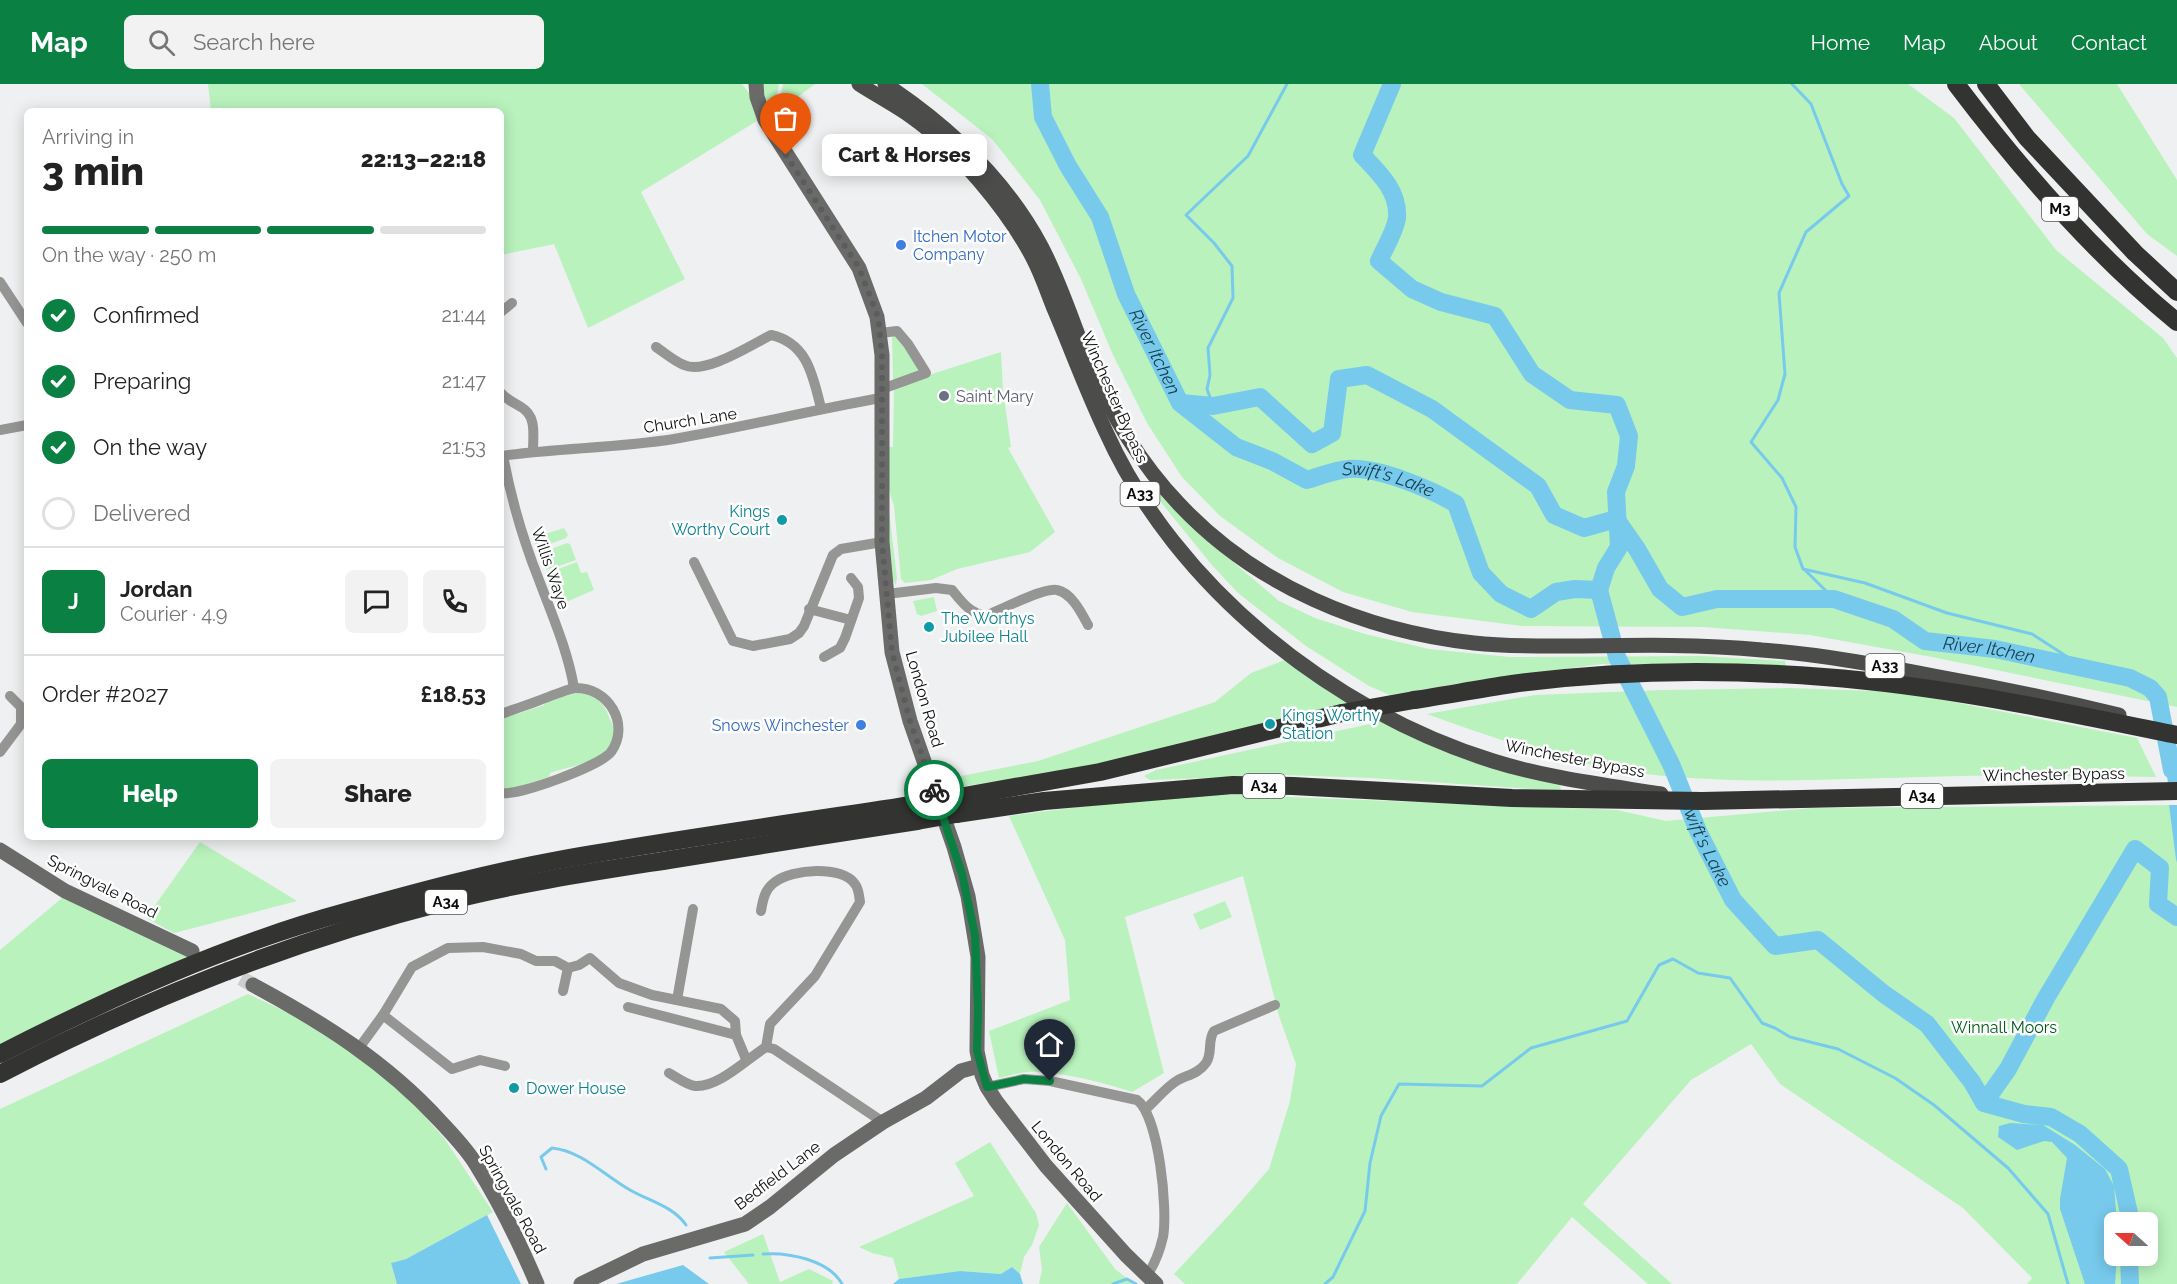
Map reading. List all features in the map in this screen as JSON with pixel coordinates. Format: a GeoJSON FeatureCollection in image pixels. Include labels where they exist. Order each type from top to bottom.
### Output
{"type":"FeatureCollection","features":[{"type":"Feature","properties":{"kind":"highway","name":"M3"},"geometry":{"type":"LineString","coordinates":[[1956,84],[2007,150],[2048,196],[2102,253],[2177,322]]}},
{"type":"Feature","properties":{"kind":"highway","name":"M3"},"geometry":{"type":"LineString","coordinates":[[1986,84],[2027,138],[2135,253],[2177,292]]}},
{"type":"Feature","properties":{"kind":"highway","name":"A34"},"geometry":{"type":"LineString","coordinates":[[0,1074],[114,1017],[236,967],[387,917],[556,878],[955,806],[1342,713],[1514,684],[1651,673],[1768,674],[1845,679],[1952,692],[2130,721],[2177,733]]}},
{"type":"Feature","properties":{"kind":"highway","name":"A34"},"geometry":{"type":"LineString","coordinates":[[955,806],[1233,785],[1512,798],[1628,794]]}},
{"type":"Feature","properties":{"kind":"highway","name":"Winchester Bypass"},"geometry":{"type":"LineString","coordinates":[[1628,794],[1702,801],[2177,791]]}},
{"type":"Feature","properties":{"kind":"highway","name":"A34"},"geometry":{"type":"LineString","coordinates":[[0,1054],[164,975],[260,939],[347,911],[490,874],[557,860],[915,813]]}},
{"type":"Feature","properties":{"kind":"main road","name":"London Road"},"geometry":{"type":"LineString","coordinates":[[756,84],[757,97],[765,120],[859,268],[878,317],[882,394],[882,542],[892,652],[899,683],[954,847],[970,906],[978,957],[977,1051],[979,1066],[987,1087],[1025,1141],[1057,1180],[1151,1280]]}},
{"type":"Feature","properties":{"kind":"main road","name":"Winchester Bypass"},"geometry":{"type":"LineString","coordinates":[[859,84],[914,118],[968,169],[1003,210],[1035,262],[1107,435],[1146,506],[1186,556],[1239,612],[1293,658],[1337,688],[1366,707],[1425,736],[1494,762],[1628,794]]}},
{"type":"Feature","properties":{"kind":"main road","name":"Winchester Bypass"},"geometry":{"type":"LineString","coordinates":[[885,84],[949,132],[973,155],[1017,208],[1042,247],[1102,392],[1147,467],[1179,505],[1212,536],[1288,588],[1328,606],[1384,625],[1412,633],[1473,643],[1635,645],[1761,650],[1847,660],[1991,686],[2130,721]]}},
{"type":"Feature","properties":{"kind":"main road","name":"Springvale Road"},"geometry":{"type":"LineString","coordinates":[[0,850],[66,891],[192,951]]}},
{"type":"Feature","properties":{"kind":"main road","name":"Springvale Road"},"geometry":{"type":"LineString","coordinates":[[253,985],[324,1024],[359,1048],[424,1104],[477,1165],[513,1231],[537,1284]]}},
{"type":"Feature","properties":{"kind":"main road","name":"Bedfield Lane"},"geometry":{"type":"LineString","coordinates":[[580,1284],[643,1254],[745,1224],[770,1207],[834,1155],[883,1122],[926,1098],[961,1071],[979,1066]]}},
{"type":"Feature","properties":{"kind":"street"},"geometry":{"type":"LineString","coordinates":[[0,282],[24,318]]}},
{"type":"Feature","properties":{"kind":"street"},"geometry":{"type":"LineString","coordinates":[[504,310],[512,303]]}},
{"type":"Feature","properties":{"kind":"street","name":"Church Lane"},"geometry":{"type":"LineString","coordinates":[[504,456],[533,451],[620,446],[747,425],[882,394],[926,373],[897,331],[880,333]]}},
{"type":"Feature","properties":{"kind":"street"},"geometry":{"type":"LineString","coordinates":[[656,347],[683,365],[693,367],[705,366],[771,335],[782,337],[810,366],[821,408]]}},
{"type":"Feature","properties":{"kind":"street"},"geometry":{"type":"LineString","coordinates":[[504,396],[524,409],[532,418],[533,451]]}},
{"type":"Feature","properties":{"kind":"street"},"geometry":{"type":"LineString","coordinates":[[0,430],[24,426]]}},
{"type":"Feature","properties":{"kind":"street","name":"Willis Waye"},"geometry":{"type":"LineString","coordinates":[[504,465],[511,496],[570,667],[574,688]]}},
{"type":"Feature","properties":{"kind":"street"},"geometry":{"type":"LineString","coordinates":[[694,562],[733,641],[753,646],[790,639],[799,633],[833,555],[841,549],[882,542]]}},
{"type":"Feature","properties":{"kind":"street"},"geometry":{"type":"LineString","coordinates":[[824,657],[840,648],[859,598],[858,587],[851,578]]}},
{"type":"Feature","properties":{"kind":"street"},"geometry":{"type":"LineString","coordinates":[[887,594],[936,588],[952,590],[969,610],[986,616],[1034,595],[1056,589],[1072,601],[1088,625]]}},
{"type":"Feature","properties":{"kind":"street"},"geometry":{"type":"LineString","coordinates":[[809,609],[851,620]]}},
{"type":"Feature","properties":{"kind":"street"},"geometry":{"type":"LineString","coordinates":[[504,713],[574,688],[599,694],[613,707],[618,721],[618,731],[612,750],[605,759],[521,791],[504,793]]}},
{"type":"Feature","properties":{"kind":"street"},"geometry":{"type":"LineString","coordinates":[[0,752],[21,724],[21,706],[10,696]]}},
{"type":"Feature","properties":{"kind":"street"},"geometry":{"type":"LineString","coordinates":[[761,911],[763,896],[776,882],[793,875],[824,870],[854,881],[858,889],[860,902],[815,976],[770,1024],[766,1047]]}},
{"type":"Feature","properties":{"kind":"street"},"geometry":{"type":"LineString","coordinates":[[677,1000],[693,909]]}},
{"type":"Feature","properties":{"kind":"street"},"geometry":{"type":"LineString","coordinates":[[359,1048],[383,1015],[412,967],[448,948],[483,947],[521,954],[536,962],[555,962],[568,968],[579,965],[590,958],[619,983],[652,994],[721,1009],[735,1022],[736,1035],[746,1059]]}},
{"type":"Feature","properties":{"kind":"street"},"geometry":{"type":"LineString","coordinates":[[563,991],[568,968]]}},
{"type":"Feature","properties":{"kind":"street"},"geometry":{"type":"LineString","coordinates":[[1146,1109],[1177,1081],[1205,1065],[1210,1058],[1209,1045],[1214,1031],[1275,1005]]}},
{"type":"Feature","properties":{"kind":"street"},"geometry":{"type":"LineString","coordinates":[[628,1007],[736,1035]]}},
{"type":"Feature","properties":{"kind":"street"},"geometry":{"type":"LineString","coordinates":[[383,1015],[452,1069],[480,1060],[505,1066]]}},
{"type":"Feature","properties":{"kind":"street"},"geometry":{"type":"LineString","coordinates":[[669,1073],[693,1086],[710,1084],[723,1078],[746,1059],[766,1047],[774,1049],[784,1058],[883,1122]]}},
{"type":"Feature","properties":{"kind":"street"},"geometry":{"type":"LineString","coordinates":[[987,1087],[1024,1079],[1050,1081],[1137,1100],[1146,1109],[1156,1142],[1164,1205],[1163,1236],[1152,1268],[1151,1280]]}},
{"type":"Feature","properties":{"kind":"green space"},"geometry":{"type":"Polygon","coordinates":[[[208,84],[742,84],[749,93],[757,121],[641,192],[685,279],[588,328],[554,244],[504,254],[504,108],[211,108],[208,84]]]}},
{"type":"Feature","properties":{"kind":"green space"},"geometry":{"type":"Polygon","coordinates":[[[763,84],[779,84],[771,122],[767,112],[763,84]]]}},
{"type":"Feature","properties":{"kind":"green space"},"geometry":{"type":"Polygon","coordinates":[[[783,84],[815,84],[788,104],[776,124],[783,84]]]}},
{"type":"Feature","properties":{"kind":"green space"},"geometry":{"type":"Polygon","coordinates":[[[922,84],[1908,84],[1954,118],[2056,250],[2163,338],[2177,358],[2177,707],[1932,657],[1810,635],[1703,627],[1522,626],[1412,612],[1343,592],[1278,558],[1220,516],[1182,477],[1147,423],[1113,355],[1081,279],[1040,200],[992,139],[922,84]]]}},
{"type":"Feature","properties":{"kind":"green space"},"geometry":{"type":"Polygon","coordinates":[[[2019,84],[2117,84],[2177,180],[2177,256],[2147,234],[2019,84]]]}},
{"type":"Feature","properties":{"kind":"green space"},"geometry":{"type":"Polygon","coordinates":[[[898,331],[919,370],[893,381],[892,332],[898,331]]]}},
{"type":"Feature","properties":{"kind":"green space"},"geometry":{"type":"Polygon","coordinates":[[[1001,352],[1003,391],[1011,447],[1008,448],[1055,532],[1030,552],[957,569],[931,580],[905,583],[901,579],[894,506],[889,490],[888,447],[893,447],[894,390],[932,374],[1001,352]]]}},
{"type":"Feature","properties":{"kind":"green space"},"geometry":{"type":"Polygon","coordinates":[[[1156,488],[1200,534],[1279,601],[1315,618],[1365,634],[1429,649],[1510,657],[1701,656],[1785,661],[1786,666],[1602,664],[1480,680],[1390,695],[1369,686],[1306,646],[1238,593],[1211,564],[1152,491],[1156,488]]]}},
{"type":"Feature","properties":{"kind":"green space"},"geometry":{"type":"Polygon","coordinates":[[[887,510],[889,511],[896,585],[890,576],[887,510]]]}},
{"type":"Feature","properties":{"kind":"green space"},"geometry":{"type":"Polygon","coordinates":[[[564,528],[568,535],[566,538],[537,549],[533,538],[564,528]]]}},
{"type":"Feature","properties":{"kind":"green space"},"geometry":{"type":"Polygon","coordinates":[[[567,543],[570,544],[576,560],[547,570],[538,554],[567,543]]]}},
{"type":"Feature","properties":{"kind":"green space"},"geometry":{"type":"Polygon","coordinates":[[[577,562],[581,573],[587,572],[594,590],[557,606],[549,584],[548,573],[577,562]]]}},
{"type":"Feature","properties":{"kind":"green space"},"geometry":{"type":"Polygon","coordinates":[[[934,597],[937,611],[921,616],[917,614],[913,601],[934,597]]]}},
{"type":"Feature","properties":{"kind":"green space"},"geometry":{"type":"Polygon","coordinates":[[[1290,658],[1354,702],[1083,769],[945,789],[940,780],[1038,761],[1215,702],[1251,673],[1290,658]]]}},
{"type":"Feature","properties":{"kind":"green space"},"geometry":{"type":"Polygon","coordinates":[[[1788,688],[1902,692],[2137,738],[2156,777],[1984,776],[1803,780],[1685,778],[1618,770],[1562,758],[1427,714],[1535,695],[1788,688]]]}},
{"type":"Feature","properties":{"kind":"green space"},"geometry":{"type":"Polygon","coordinates":[[[580,692],[590,695],[598,700],[607,712],[614,730],[612,741],[607,750],[589,761],[550,773],[549,777],[509,790],[504,789],[504,718],[544,705],[547,701],[580,692]]]}},
{"type":"Feature","properties":{"kind":"green space"},"geometry":{"type":"Polygon","coordinates":[[[1384,721],[1485,766],[1560,783],[1561,791],[1372,778],[1284,775],[1150,780],[1144,776],[1156,770],[1384,721]]]}},
{"type":"Feature","properties":{"kind":"green space","name":"Winnall Moors"},"geometry":{"type":"Polygon","coordinates":[[[1190,793],[1617,810],[1666,821],[1812,808],[2177,805],[2177,1284],[2027,1284],[2032,1278],[1963,1208],[1780,1084],[1751,1044],[1691,1080],[1583,1204],[1672,1284],[1648,1284],[1572,1217],[1517,1284],[1185,1284],[1174,1274],[1269,1169],[1290,1101],[1296,1064],[1279,1016],[1243,876],[1125,917],[1164,1073],[1132,1092],[1094,1081],[1051,1073],[1027,1072],[999,1078],[989,1031],[1070,1000],[1065,940],[1009,816],[1190,793]]]}},
{"type":"Feature","properties":{"kind":"green space"},"geometry":{"type":"Polygon","coordinates":[[[200,842],[297,901],[174,933],[146,918],[200,842]]]}},
{"type":"Feature","properties":{"kind":"green space"},"geometry":{"type":"Polygon","coordinates":[[[62,898],[192,955],[0,1044],[0,950],[62,898]]]}},
{"type":"Feature","properties":{"kind":"green space"},"geometry":{"type":"Polygon","coordinates":[[[1225,901],[1232,917],[1200,930],[1193,914],[1225,901]]]}},
{"type":"Feature","properties":{"kind":"green space"},"geometry":{"type":"Polygon","coordinates":[[[248,994],[312,1024],[392,1080],[444,1138],[493,1212],[406,1259],[391,1263],[397,1284],[0,1284],[0,1109],[248,994]]]}},
{"type":"Feature","properties":{"kind":"green space"},"geometry":{"type":"Polygon","coordinates":[[[990,1142],[1036,1213],[1039,1225],[1032,1245],[1024,1257],[1020,1274],[1012,1267],[1002,1274],[960,1271],[899,1279],[893,1258],[859,1247],[974,1196],[955,1163],[990,1142]]]}},
{"type":"Feature","properties":{"kind":"green space"},"geometry":{"type":"Polygon","coordinates":[[[1067,1203],[1115,1269],[1134,1284],[1039,1284],[1042,1270],[1039,1247],[1067,1203]]]}},
{"type":"Feature","properties":{"kind":"green space"},"geometry":{"type":"Polygon","coordinates":[[[763,1234],[780,1282],[809,1269],[833,1281],[832,1284],[749,1284],[724,1252],[763,1234]]]}},
{"type":"Feature","properties":{"kind":"water"},"geometry":{"type":"Polygon","coordinates":[[[2164,746],[2177,748],[2177,784],[2168,784],[2164,746]]]}},
{"type":"Feature","properties":{"kind":"water"},"geometry":{"type":"Polygon","coordinates":[[[2169,805],[2177,805],[2177,863],[2176,859],[2169,805]]]}},
{"type":"Feature","properties":{"kind":"water"},"geometry":{"type":"Polygon","coordinates":[[[2010,1123],[2043,1125],[2075,1145],[2105,1169],[2114,1186],[2116,1212],[2104,1212],[2104,1266],[2116,1266],[2115,1284],[2085,1284],[2060,1209],[2067,1158],[2052,1142],[2044,1141],[2017,1150],[1998,1137],[1999,1126],[2010,1123]]]}},
{"type":"Feature","properties":{"kind":"water"},"geometry":{"type":"Polygon","coordinates":[[[487,1215],[521,1284],[397,1284],[391,1263],[406,1259],[487,1215]]]}},
{"type":"Feature","properties":{"kind":"water"},"geometry":{"type":"Polygon","coordinates":[[[683,1265],[709,1284],[616,1284],[683,1265]]]}},
{"type":"Feature","properties":{"kind":"water"},"geometry":{"type":"Polygon","coordinates":[[[1012,1267],[1020,1274],[1023,1284],[893,1284],[899,1279],[960,1271],[1001,1274],[1012,1267]]]}},
{"type":"Feature","properties":{"kind":"waterway","name":"Swift's Lake"},"geometry":{"type":"LineString","coordinates":[[1040,84],[1043,117],[1068,166],[1100,217],[1126,294],[1180,403],[1236,447],[1272,461],[1307,480],[1338,471],[1361,469],[1404,480],[1456,504],[1481,573],[1501,594],[1531,609],[1556,592],[1575,589],[1599,590],[1617,657],[1671,764],[1698,831],[1733,900],[1775,946],[1818,940],[1884,994],[1927,1024],[1972,1082],[1984,1103],[2008,1069],[2046,998],[2135,849],[2160,868],[2158,904],[2177,917]]}},
{"type":"Feature","properties":{"kind":"waterway"},"geometry":{"type":"LineString","coordinates":[[1213,406],[1207,389],[1210,375],[1208,348],[1233,298],[1232,266],[1214,243],[1186,215],[1248,156],[1287,84]]}},
{"type":"Feature","properties":{"kind":"waterway","name":"River Itchen"},"geometry":{"type":"LineString","coordinates":[[1392,84],[1362,155],[1387,183],[1397,208],[1394,229],[1379,261],[1412,289],[1441,302],[1495,316],[1532,374],[1570,400],[1617,405],[1629,436],[1626,466],[1616,492],[1619,547],[1606,568],[1599,590]]}},
{"type":"Feature","properties":{"kind":"waterway"},"geometry":{"type":"LineString","coordinates":[[1792,84],[1811,104],[1842,184],[1849,196],[1806,232],[1779,293],[1785,374],[1778,400],[1751,442],[1782,478],[1796,507],[1795,547],[1803,569],[1865,583],[1947,613],[2032,634],[2083,667]]}},
{"type":"Feature","properties":{"kind":"waterway","name":"River Itchen"},"geometry":{"type":"LineString","coordinates":[[1181,403],[1213,406],[1260,397],[1312,444],[1332,433],[1339,379],[1367,375],[1432,409],[1538,486],[1554,515],[1584,528],[1616,519]]}},
{"type":"Feature","properties":{"kind":"waterway","name":"River Itchen"},"geometry":{"type":"LineString","coordinates":[[1616,519],[1637,549],[1660,589],[1682,607],[1717,599],[1834,599],[1893,619],[1925,641],[1995,649],[2130,678],[2150,688],[2158,697],[2172,770]]}},
{"type":"Feature","properties":{"kind":"waterway","name":"River Itchen"},"geometry":{"type":"LineString","coordinates":[[1805,570],[1834,599]]}},
{"type":"Feature","properties":{"kind":"waterway"},"geometry":{"type":"LineString","coordinates":[[1325,1284],[1333,1277],[1365,1211],[1370,1163],[1381,1116],[1399,1084],[1482,1086],[1531,1048],[1627,1021],[1659,965],[1673,959],[1698,973],[1730,978],[1762,1023],[1790,1037],[1838,1049],[1895,1078],[1934,1105],[2008,1168],[2048,1214],[2068,1284]]}},
{"type":"Feature","properties":{"kind":"waterway","name":"River Itchen"},"geometry":{"type":"LineString","coordinates":[[1984,1103],[2024,1114],[2051,1117],[2080,1134],[2119,1169],[2129,1212]]}},
{"type":"Feature","properties":{"kind":"waterway"},"geometry":{"type":"LineString","coordinates":[[546,1169],[541,1157],[552,1148],[563,1150],[583,1159],[630,1190],[668,1208],[686,1225]]}},
{"type":"Feature","properties":{"kind":"waterway"},"geometry":{"type":"LineString","coordinates":[[763,1254],[784,1254],[818,1263],[828,1269],[842,1284]]}},
{"type":"Feature","properties":{"kind":"waterway"},"geometry":{"type":"LineString","coordinates":[[710,1258],[753,1255]]}},
{"type":"Feature","properties":{"kind":"waterway","name":"River Itchen"},"geometry":{"type":"LineString","coordinates":[[2129,1266],[2130,1284]]}},
{"type":"Feature","properties":{"kind":"waterway"},"geometry":{"type":"LineString","coordinates":[[1113,1284],[1127,1279],[1136,1284]]}},
{"type":"Feature","properties":{"kind":"tunnel"},"geometry":{"type":"LineString","coordinates":[[221,967],[253,985]]}},
{"type":"Feature","properties":{"kind":"way so far"},"geometry":{"type":"LineString","coordinates":[[786,155],[859,268],[878,317],[882,356],[880,447],[882,542],[892,652],[910,721],[934,790]]}},
{"type":"Feature","properties":{"kind":"place","name":"Cart & Horses"},"geometry":{"type":"Point","coordinates":[786,155]}},
{"type":"Feature","properties":{"kind":"place","name":"Itchen Motor Company"},"geometry":{"type":"Point","coordinates":[901,245]}},
{"type":"Feature","properties":{"kind":"place","name":"Saint Mary"},"geometry":{"type":"Point","coordinates":[944,396]}},
{"type":"Feature","properties":{"kind":"place","name":"Kings Worthy Court"},"geometry":{"type":"Point","coordinates":[782,520]}},
{"type":"Feature","properties":{"kind":"place","name":"The Worthys Jubilee Hall"},"geometry":{"type":"Point","coordinates":[929,627]}},
{"type":"Feature","properties":{"kind":"place","name":"Kings Worthy Station"},"geometry":{"type":"Point","coordinates":[1270,724]}},
{"type":"Feature","properties":{"kind":"place","name":"Snows Winchester"},"geometry":{"type":"Point","coordinates":[861,725]}},
{"type":"Feature","properties":{"kind":"place","name":"Dower House"},"geometry":{"type":"Point","coordinates":[514,1088]}},
{"type":"Feature","properties":{"kind":"route"},"geometry":{"type":"LineString","coordinates":[[934,790],[962,874],[975,935],[978,957],[977,1051],[982,1075],[987,1087],[1024,1079],[1050,1081]]}}]}
